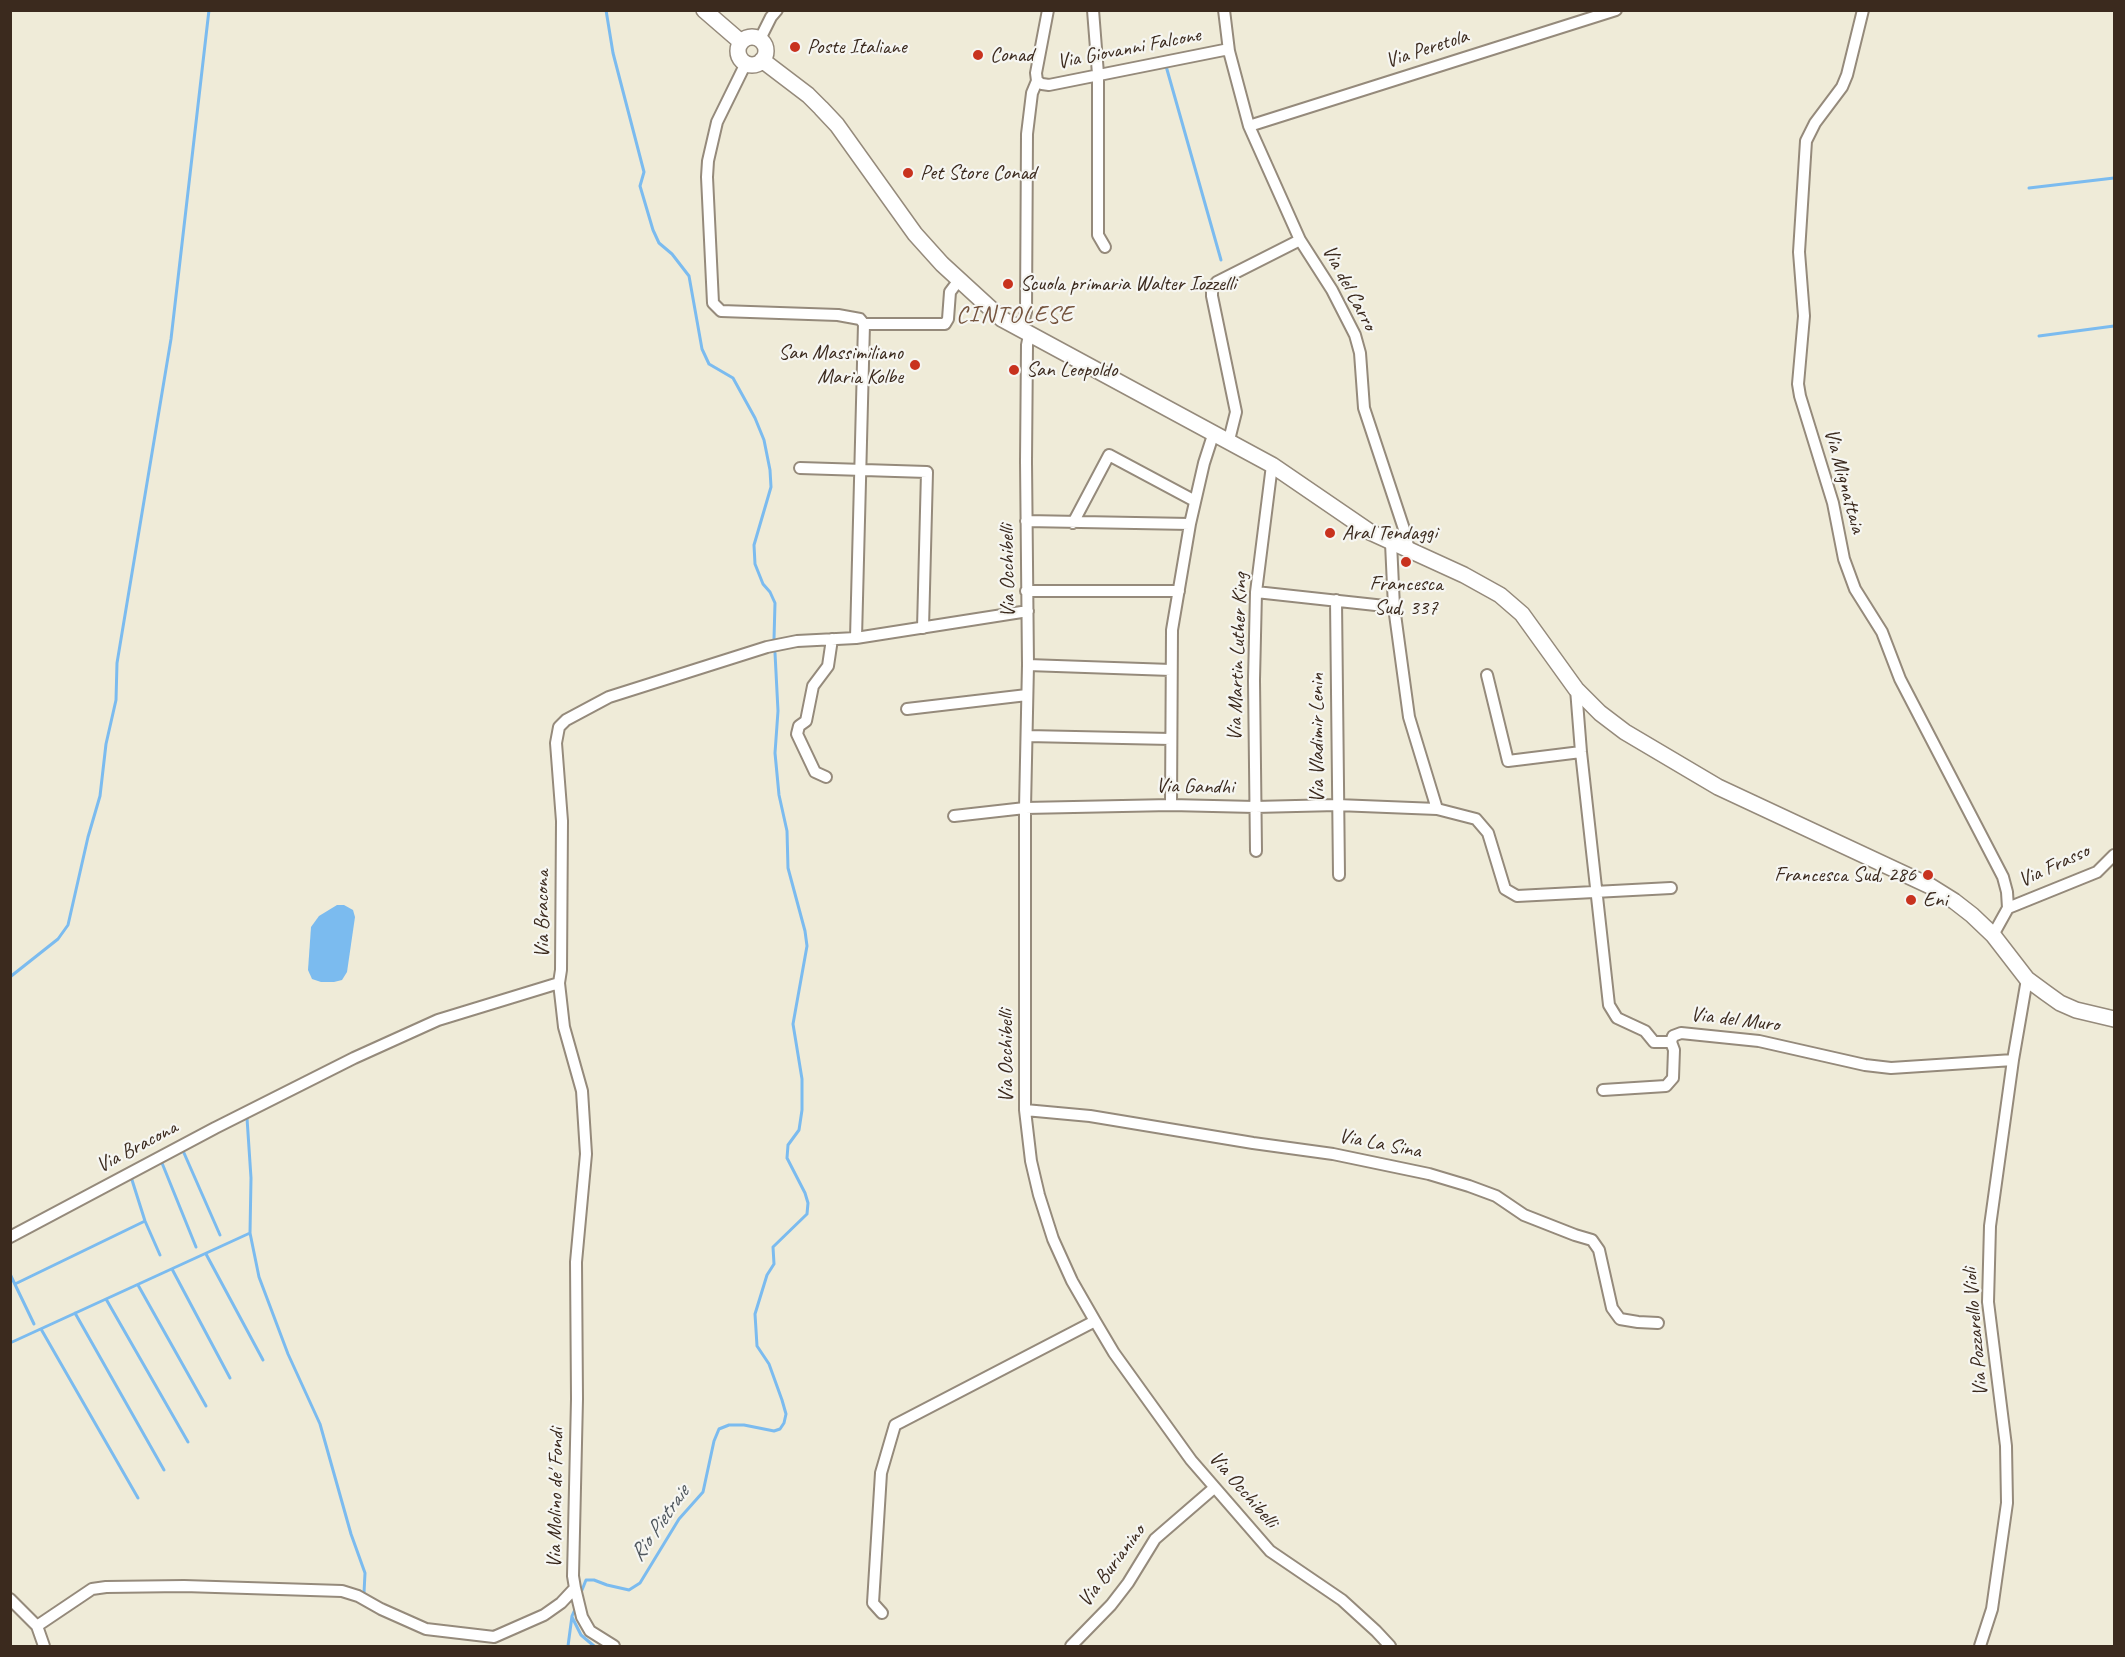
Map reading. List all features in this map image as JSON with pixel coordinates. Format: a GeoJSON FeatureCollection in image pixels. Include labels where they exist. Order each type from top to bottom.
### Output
{"type":"FeatureCollection","features":[{"type":"Feature","properties":{"kind":"street"},"geometry":{"type":"LineString","coordinates":[[704,10],[741,42]]}},
{"type":"Feature","properties":{"kind":"street"},"geometry":{"type":"LineString","coordinates":[[760,39],[777,10]]}},
{"type":"Feature","properties":{"kind":"street","name":"Via Occhibelli"},"geometry":{"type":"LineString","coordinates":[[1048,10],[1036,73],[1037,81],[1032,93],[1027,134],[1025,333],[1027,345],[1028,695],[1025,808],[1025,1110],[1031,1161],[1053,1239],[1072,1281],[1136,1384],[1214,1488],[1270,1551],[1342,1600],[1390,1647]]}},
{"type":"Feature","properties":{"kind":"street"},"geometry":{"type":"LineString","coordinates":[[1093,10],[1098,74],[1098,235],[1105,247]]}},
{"type":"Feature","properties":{"kind":"street","name":"Via del Carro"},"geometry":{"type":"LineString","coordinates":[[1224,10],[1229,51],[1249,126],[1300,240],[1332,290],[1355,334],[1360,353],[1364,408],[1405,532],[1409,551]]}},
{"type":"Feature","properties":{"kind":"street","name":"Via Peretola"},"geometry":{"type":"LineString","coordinates":[[1249,126],[1616,10]]}},
{"type":"Feature","properties":{"kind":"street","name":"Via Mignattaia"},"geometry":{"type":"LineString","coordinates":[[1863,10],[1842,87],[1815,123],[1806,141],[1799,252],[1804,316],[1798,384],[1833,503],[1844,559],[1855,589],[1882,632],[1900,679],[2003,877],[2008,908]]}},
{"type":"Feature","properties":{"kind":"street"},"geometry":{"type":"LineString","coordinates":[[752,37],[760,39],[765,47],[765,56],[754,65],[746,63],[738,54],[741,42],[752,37]]}},
{"type":"Feature","properties":{"kind":"street","name":"Via Giovanni Falcone"},"geometry":{"type":"LineString","coordinates":[[1037,81],[1049,85],[1224,50],[1229,51]]}},
{"type":"Feature","properties":{"kind":"street"},"geometry":{"type":"LineString","coordinates":[[762,60],[800,88],[837,125],[915,234],[959,280],[1002,319],[1229,440],[1272,465],[1341,513],[1391,543],[1464,575],[1500,595],[1522,614],[1576,689],[1600,713],[1625,732],[1718,787],[1930,886],[1954,901],[1993,935],[2028,979],[2060,1003],[2076,1010],[2115,1019]]}},
{"type":"Feature","properties":{"kind":"street"},"geometry":{"type":"LineString","coordinates":[[746,63],[717,122],[708,161],[706,177],[714,303],[721,311],[838,315],[860,319],[864,324],[856,638]]}},
{"type":"Feature","properties":{"kind":"street"},"geometry":{"type":"LineString","coordinates":[[1229,440],[1236,412],[1212,288],[1217,282],[1300,240]]}},
{"type":"Feature","properties":{"kind":"street"},"geometry":{"type":"LineString","coordinates":[[864,324],[945,324],[948,319],[950,292],[959,280]]}},
{"type":"Feature","properties":{"kind":"street"},"geometry":{"type":"LineString","coordinates":[[1171,805],[1172,630],[1190,524],[1214,432]]}},
{"type":"Feature","properties":{"kind":"street"},"geometry":{"type":"LineString","coordinates":[[1073,523],[1109,455],[1195,501]]}},
{"type":"Feature","properties":{"kind":"street","name":"Via Martin Luther King"},"geometry":{"type":"LineString","coordinates":[[1256,851],[1254,680],[1256,592],[1272,465]]}},
{"type":"Feature","properties":{"kind":"street"},"geometry":{"type":"LineString","coordinates":[[800,468],[927,472],[922,628]]}},
{"type":"Feature","properties":{"kind":"street"},"geometry":{"type":"LineString","coordinates":[[1026,521],[1190,524]]}},
{"type":"Feature","properties":{"kind":"street"},"geometry":{"type":"LineString","coordinates":[[1391,543],[1394,607],[1409,717],[1437,809]]}},
{"type":"Feature","properties":{"kind":"street"},"geometry":{"type":"LineString","coordinates":[[1026,591],[1179,591]]}},
{"type":"Feature","properties":{"kind":"street"},"geometry":{"type":"LineString","coordinates":[[1256,592],[1394,607]]}},
{"type":"Feature","properties":{"kind":"street","name":"Via Vladimir Lenin"},"geometry":{"type":"LineString","coordinates":[[1336,600],[1339,875]]}},
{"type":"Feature","properties":{"kind":"street","name":"Via Bracona"},"geometry":{"type":"LineString","coordinates":[[10,1237],[215,1128],[354,1058],[438,1020],[559,983],[562,821],[556,743],[559,727],[583,709],[625,692],[767,647],[797,641],[856,638],[1028,611]]}},
{"type":"Feature","properties":{"kind":"street"},"geometry":{"type":"LineString","coordinates":[[826,777],[814,772],[797,734],[800,726],[806,721],[813,686],[828,666],[832,639]]}},
{"type":"Feature","properties":{"kind":"street"},"geometry":{"type":"LineString","coordinates":[[1028,665],[1172,670]]}},
{"type":"Feature","properties":{"kind":"street"},"geometry":{"type":"LineString","coordinates":[[1487,675],[1508,761],[1581,752]]}},
{"type":"Feature","properties":{"kind":"street","name":"Via del Muro"},"geometry":{"type":"LineString","coordinates":[[1576,689],[1609,1005],[1617,1018],[1645,1031],[1654,1042],[1671,1042],[1673,1036],[1681,1033],[1759,1041],[1865,1065],[1891,1068],[2013,1060]]}},
{"type":"Feature","properties":{"kind":"street"},"geometry":{"type":"LineString","coordinates":[[907,709],[1028,695]]}},
{"type":"Feature","properties":{"kind":"street"},"geometry":{"type":"LineString","coordinates":[[1027,736],[1171,739]]}},
{"type":"Feature","properties":{"kind":"street","name":"Via Gandhi"},"geometry":{"type":"LineString","coordinates":[[954,816],[1025,808],[1171,805],[1255,807],[1337,805],[1437,809],[1476,819],[1488,833],[1505,889],[1517,896],[1671,888]]}},
{"type":"Feature","properties":{"kind":"street","name":"Via Frasso"},"geometry":{"type":"LineString","coordinates":[[2008,908],[2097,872],[2115,855]]}},
{"type":"Feature","properties":{"kind":"street"},"geometry":{"type":"LineString","coordinates":[[1993,935],[2008,908]]}},
{"type":"Feature","properties":{"kind":"street","name":"Via Pozzarello Violi"},"geometry":{"type":"LineString","coordinates":[[1980,1647],[1992,1609],[2007,1503],[2006,1446],[1988,1302],[1990,1226],[2013,1060],[2028,979]]}},
{"type":"Feature","properties":{"kind":"street","name":"Via Molino de' Fondi"},"geometry":{"type":"LineString","coordinates":[[37,1626],[92,1589],[184,1586],[342,1591],[358,1596],[426,1629],[494,1637],[544,1615],[561,1603],[575,1588],[573,1576],[577,1399],[576,1262],[586,1154],[582,1091],[564,1026],[559,983]]}},
{"type":"Feature","properties":{"kind":"street"},"geometry":{"type":"LineString","coordinates":[[1603,1090],[1666,1086],[1673,1078],[1674,1050],[1671,1042]]}},
{"type":"Feature","properties":{"kind":"street","name":"Via La Sina"},"geometry":{"type":"LineString","coordinates":[[1025,1110],[1090,1116],[1333,1154],[1429,1174],[1469,1186],[1496,1196],[1524,1215],[1592,1240],[1599,1250],[1612,1308],[1620,1318],[1658,1323]]}},
{"type":"Feature","properties":{"kind":"street"},"geometry":{"type":"LineString","coordinates":[[882,1613],[873,1603],[881,1473],[895,1425],[1095,1321]]}},
{"type":"Feature","properties":{"kind":"street","name":"Via Burianino"},"geometry":{"type":"LineString","coordinates":[[1071,1647],[1111,1605],[1155,1539],[1214,1488]]}},
{"type":"Feature","properties":{"kind":"street"},"geometry":{"type":"LineString","coordinates":[[575,1588],[582,1617],[590,1631],[614,1647]]}},
{"type":"Feature","properties":{"kind":"street"},"geometry":{"type":"LineString","coordinates":[[10,1599],[37,1626],[44,1647]]}},
{"type":"Feature","properties":{"kind":"water"},"geometry":{"type":"Polygon","coordinates":[[[337,905],[344,905],[353,910],[355,917],[347,972],[342,980],[321,982],[312,979],[308,970],[311,927],[319,916],[337,905]]]}},
{"type":"Feature","properties":{"kind":"waterway"},"geometry":{"type":"LineString","coordinates":[[10,977],[58,939],[68,925],[100,796],[106,744],[116,700],[117,663],[171,339],[209,10]]}},
{"type":"Feature","properties":{"kind":"waterway"},"geometry":{"type":"LineString","coordinates":[[606,10],[613,53],[644,172],[640,186],[653,230],[659,243],[672,254],[689,276],[702,349],[709,364],[733,378],[764,440],[771,487],[754,545],[755,564],[763,584],[775,603],[774,639]]}},
{"type":"Feature","properties":{"kind":"waterway"},"geometry":{"type":"LineString","coordinates":[[1166,66],[1221,260]]}},
{"type":"Feature","properties":{"kind":"waterway"},"geometry":{"type":"LineString","coordinates":[[2029,188],[2114,178]]}},
{"type":"Feature","properties":{"kind":"waterway"},"geometry":{"type":"LineString","coordinates":[[2039,336],[2114,326]]}},
{"type":"Feature","properties":{"kind":"waterway","name":"Rio Pietraie"},"geometry":{"type":"LineString","coordinates":[[580,1595],[586,1580],[594,1580],[629,1590],[640,1583],[679,1519],[703,1492],[714,1441],[719,1429],[729,1425],[744,1425],[774,1431],[780,1429],[786,1414],[769,1364],[757,1346],[755,1314],[767,1275],[774,1264],[773,1247],[807,1214],[808,1203],[787,1158],[788,1145],[799,1130],[802,1110],[802,1079],[793,1024],[807,946],[788,868],[787,831],[779,795],[775,753],[778,711],[775,653]]}},
{"type":"Feature","properties":{"kind":"waterway"},"geometry":{"type":"LineString","coordinates":[[247,1118],[251,1178],[250,1233],[259,1277],[288,1354],[320,1424],[351,1534],[365,1573],[364,1593]]}},
{"type":"Feature","properties":{"kind":"waterway"},"geometry":{"type":"LineString","coordinates":[[184,1153],[220,1235]]}},
{"type":"Feature","properties":{"kind":"waterway"},"geometry":{"type":"LineString","coordinates":[[162,1163],[196,1247]]}},
{"type":"Feature","properties":{"kind":"waterway"},"geometry":{"type":"LineString","coordinates":[[132,1180],[145,1221],[160,1255]]}},
{"type":"Feature","properties":{"kind":"waterway"},"geometry":{"type":"LineString","coordinates":[[15,1284],[145,1221]]}},
{"type":"Feature","properties":{"kind":"waterway"},"geometry":{"type":"LineString","coordinates":[[10,1343],[250,1233]]}},
{"type":"Feature","properties":{"kind":"waterway"},"geometry":{"type":"LineString","coordinates":[[206,1254],[263,1360]]}},
{"type":"Feature","properties":{"kind":"waterway"},"geometry":{"type":"LineString","coordinates":[[172,1269],[230,1378]]}},
{"type":"Feature","properties":{"kind":"waterway"},"geometry":{"type":"LineString","coordinates":[[10,1274],[34,1324]]}},
{"type":"Feature","properties":{"kind":"waterway"},"geometry":{"type":"LineString","coordinates":[[138,1285],[206,1406]]}},
{"type":"Feature","properties":{"kind":"waterway"},"geometry":{"type":"LineString","coordinates":[[106,1299],[188,1442]]}},
{"type":"Feature","properties":{"kind":"waterway"},"geometry":{"type":"LineString","coordinates":[[75,1313],[164,1470]]}},
{"type":"Feature","properties":{"kind":"waterway"},"geometry":{"type":"LineString","coordinates":[[41,1329],[138,1498]]}},
{"type":"Feature","properties":{"kind":"waterway","name":"Rio Pietraie"},"geometry":{"type":"LineString","coordinates":[[568,1646],[572,1616],[576,1607]]}},
{"type":"Feature","properties":{"kind":"waterway"},"geometry":{"type":"LineString","coordinates":[[572,1617],[581,1635],[594,1646]]}},
{"type":"Feature","properties":{"kind":"place","name":"Poste Italiane"},"geometry":{"type":"Point","coordinates":[795,47]}},
{"type":"Feature","properties":{"kind":"place","name":"Conad"},"geometry":{"type":"Point","coordinates":[978,55]}},
{"type":"Feature","properties":{"kind":"place","name":"Pet Store Conad"},"geometry":{"type":"Point","coordinates":[908,173]}},
{"type":"Feature","properties":{"kind":"place","name":"Scuola primaria Walter Iozzelli"},"geometry":{"type":"Point","coordinates":[1008,284]}},
{"type":"Feature","properties":{"kind":"place","name":"San Massimiliano Maria Kolbe"},"geometry":{"type":"Point","coordinates":[915,365]}},
{"type":"Feature","properties":{"kind":"place","name":"San Leopoldo"},"geometry":{"type":"Point","coordinates":[1014,370]}},
{"type":"Feature","properties":{"kind":"place","name":"Aral Tendaggi"},"geometry":{"type":"Point","coordinates":[1330,533]}},
{"type":"Feature","properties":{"kind":"place","name":"Francesca Sud, 337"},"geometry":{"type":"Point","coordinates":[1406,562]}},
{"type":"Feature","properties":{"kind":"place","name":"Francesca Sud, 286"},"geometry":{"type":"Point","coordinates":[1928,875]}},
{"type":"Feature","properties":{"kind":"place","name":"Eni"},"geometry":{"type":"Point","coordinates":[1911,900]}},
{"type":"Feature","properties":{"kind":"district","name":"CINTOLESE"},"geometry":{"type":"Point","coordinates":[1015,316]}}]}
